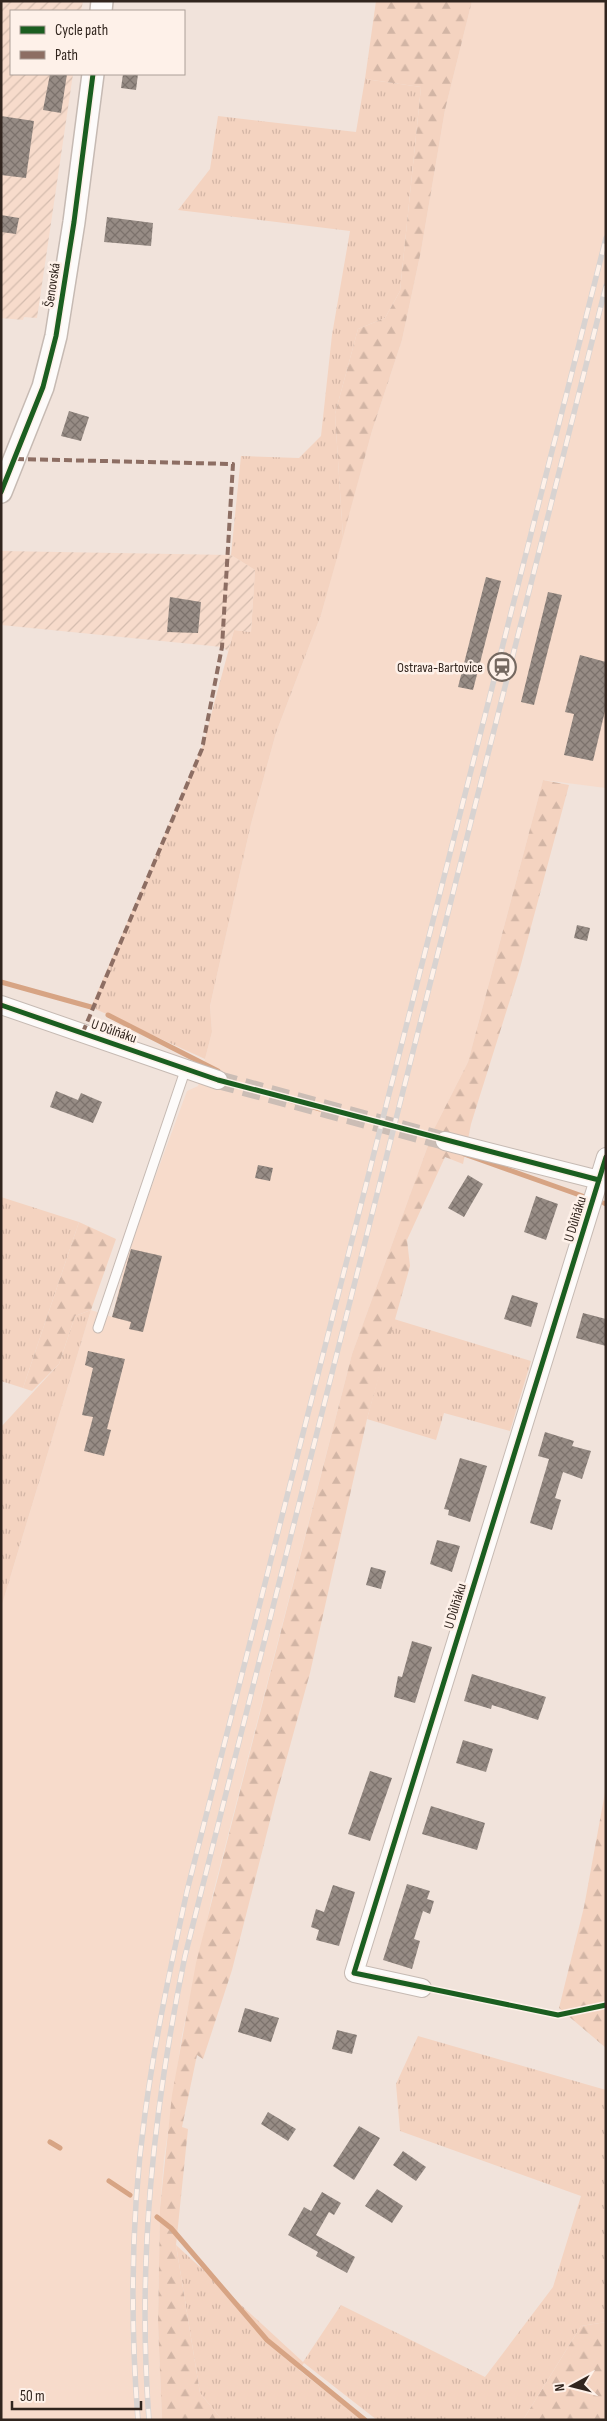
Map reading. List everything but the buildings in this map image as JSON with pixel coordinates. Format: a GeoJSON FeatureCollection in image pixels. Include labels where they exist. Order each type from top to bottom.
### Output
{"type":"FeatureCollection","features":[{"type":"Feature","properties":{"kind":"street","name":"Šenovská"},"geometry":{"type":"LineString","coordinates":[[1,492],[43,387],[56,336],[74,222],[93,75]]}},
{"type":"Feature","properties":{"kind":"street","name":"U Důlňáku"},"geometry":{"type":"LineString","coordinates":[[1,1005],[218,1080]]}},
{"type":"Feature","properties":{"kind":"street","name":"U Důlňáku"},"geometry":{"type":"LineString","coordinates":[[445,1141],[599,1180]]}},
{"type":"Feature","properties":{"kind":"street","name":"U Důlňáku"},"geometry":{"type":"LineString","coordinates":[[422,1988],[354,1973],[606,1157]]}},
{"type":"Feature","properties":{"kind":"lane"},"geometry":{"type":"LineString","coordinates":[[98,1328],[186,1068]]}},
{"type":"Feature","properties":{"kind":"shaded area"},"geometry":{"type":"Polygon","coordinates":[[[1,1],[83,1],[81,10],[10,10],[10,75],[73,75],[37,318],[24,317],[23,320],[1,318],[1,1]]]}},
{"type":"Feature","properties":{"kind":"shaded area"},"geometry":{"type":"Polygon","coordinates":[[[472,1],[606,1],[606,788],[543,780],[468,1062],[434,1129],[352,1354],[212,1897],[182,2035],[164,2159],[160,2208],[158,2323],[162,2420],[1,2420],[1,1608],[91,1310],[112,1317],[129,1248],[187,1091],[198,1086],[212,1032],[210,1006],[251,824],[276,733],[321,615],[372,431],[402,340],[421,251],[445,110],[472,1]]]}},
{"type":"Feature","properties":{"kind":"shaded area"},"geometry":{"type":"Polygon","coordinates":[[[1,551],[231,555],[255,570],[251,632],[234,630],[228,651],[222,647],[1,625],[1,551]]]}},
{"type":"Feature","properties":{"kind":"green space"},"geometry":{"type":"Polygon","coordinates":[[[376,1],[472,1],[445,110],[421,251],[402,340],[372,431],[343,537],[335,414],[358,329],[385,318],[400,291],[421,87],[365,79],[376,1]]]}},
{"type":"Feature","properties":{"kind":"green space"},"geometry":{"type":"Polygon","coordinates":[[[365,79],[421,87],[400,291],[385,318],[358,329],[335,414],[343,537],[321,615],[276,733],[251,824],[210,1006],[212,1032],[205,1059],[91,1007],[203,745],[234,630],[251,632],[255,570],[231,555],[241,456],[299,458],[321,436],[332,335],[350,231],[178,210],[210,169],[218,116],[356,132],[365,79]]]}},
{"type":"Feature","properties":{"kind":"green space"},"geometry":{"type":"Polygon","coordinates":[[[543,780],[569,785],[520,968],[471,1124],[463,1164],[445,1157],[407,1240],[410,1266],[367,1419],[310,1673],[232,1970],[203,2059],[197,2055],[182,2127],[188,2129],[176,2245],[200,2393],[222,2420],[162,2420],[158,2323],[160,2208],[172,2095],[196,1963],[352,1354],[434,1129],[468,1062],[543,780]]]}},
{"type":"Feature","properties":{"kind":"green space"},"geometry":{"type":"Polygon","coordinates":[[[1,1197],[79,1222],[23,1388],[1,1381],[1,1197]]]}},
{"type":"Feature","properties":{"kind":"green space"},"geometry":{"type":"Polygon","coordinates":[[[79,1222],[116,1239],[91,1310],[75,1316],[59,1364],[32,1391],[23,1388],[79,1222]]]}},
{"type":"Feature","properties":{"kind":"green space"},"geometry":{"type":"Polygon","coordinates":[[[91,1310],[1,1608],[1,1427],[59,1364],[75,1316],[91,1310]]]}},
{"type":"Feature","properties":{"kind":"green space"},"geometry":{"type":"Polygon","coordinates":[[[394,1319],[531,1361],[510,1431],[444,1413],[436,1440],[367,1419],[394,1319]]]}},
{"type":"Feature","properties":{"kind":"green space"},"geometry":{"type":"Polygon","coordinates":[[[606,1787],[606,2048],[559,2008],[584,1907],[606,1787]]]}},
{"type":"Feature","properties":{"kind":"green space"},"geometry":{"type":"Polygon","coordinates":[[[418,2036],[606,2090],[606,2322],[581,2326],[523,2420],[377,2420],[304,2363],[299,2370],[362,2420],[222,2420],[200,2393],[176,2245],[303,2362],[341,2305],[485,2377],[553,2287],[581,2196],[400,2131],[396,2084],[418,2036]]]}},
{"type":"Feature","properties":{"kind":"green space"},"geometry":{"type":"Polygon","coordinates":[[[606,2322],[606,2420],[523,2420],[581,2326],[606,2322]]]}},
{"type":"Feature","properties":{"kind":"waterway"},"geometry":{"type":"LineString","coordinates":[[1,982],[91,1007]]}},
{"type":"Feature","properties":{"kind":"waterway"},"geometry":{"type":"LineString","coordinates":[[108,1015],[218,1071]]}},
{"type":"Feature","properties":{"kind":"waterway"},"geometry":{"type":"LineString","coordinates":[[289,1100],[320,1109]]}},
{"type":"Feature","properties":{"kind":"waterway"},"geometry":{"type":"LineString","coordinates":[[428,1142],[444,1147]]}},
{"type":"Feature","properties":{"kind":"waterway"},"geometry":{"type":"LineString","coordinates":[[464,1154],[588,1198]]}},
{"type":"Feature","properties":{"kind":"waterway"},"geometry":{"type":"LineString","coordinates":[[50,2142],[60,2148]]}},
{"type":"Feature","properties":{"kind":"waterway"},"geometry":{"type":"LineString","coordinates":[[109,2181],[130,2195]]}},
{"type":"Feature","properties":{"kind":"waterway"},"geometry":{"type":"LineString","coordinates":[[157,2217],[171,2228],[267,2340],[365,2420]]}},
{"type":"Feature","properties":{"kind":"tunnel"},"geometry":{"type":"LineString","coordinates":[[218,1080],[445,1141]]}},
{"type":"Feature","properties":{"kind":"railway"},"geometry":{"type":"LineString","coordinates":[[138,2420],[135,2382],[133,2267],[140,2152],[164,2002],[187,1891],[606,238]]}},
{"type":"Feature","properties":{"kind":"railway"},"geometry":{"type":"LineString","coordinates":[[149,2420],[145,2303],[150,2187],[164,2072],[185,1956],[606,286]]}},
{"type":"Feature","properties":{"kind":"marked path"},"geometry":{"type":"LineString","coordinates":[[16,459],[233,464],[222,647],[202,749],[83,1032]]}},
{"type":"Feature","properties":{"kind":"cycle path"},"geometry":{"type":"LineString","coordinates":[[1,492],[43,387],[56,336],[74,222],[93,75]]}},
{"type":"Feature","properties":{"kind":"cycle path"},"geometry":{"type":"LineString","coordinates":[[1,1005],[218,1080],[599,1180]]}},
{"type":"Feature","properties":{"kind":"cycle path"},"geometry":{"type":"LineString","coordinates":[[606,1157],[354,1973],[558,2015],[606,2005]]}},
{"type":"Feature","properties":{"kind":"place","name":"Ostrava-Bartovice"},"geometry":{"type":"Point","coordinates":[502,667]}}]}
